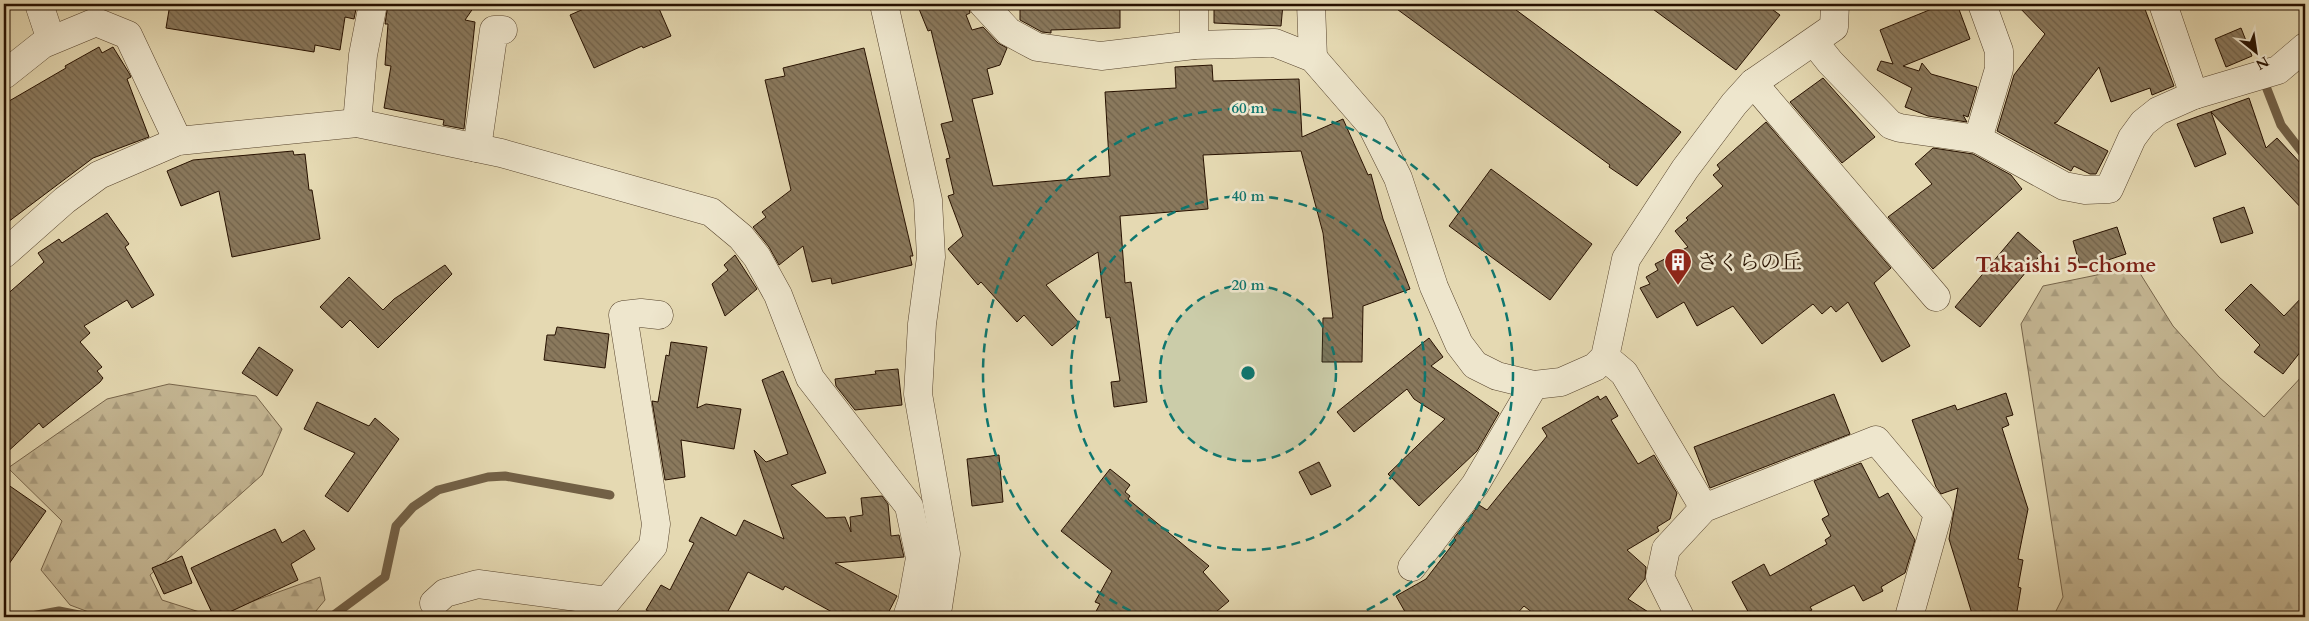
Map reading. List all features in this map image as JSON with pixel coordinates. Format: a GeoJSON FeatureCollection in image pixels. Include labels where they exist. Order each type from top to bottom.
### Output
{"type":"FeatureCollection","features":[{"type":"Feature","properties":{"kind":"street"},"geometry":{"type":"LineString","coordinates":[[39,4],[51,40]]}},
{"type":"Feature","properties":{"kind":"street"},"geometry":{"type":"LineString","coordinates":[[357,123],[363,55],[373,4]]}},
{"type":"Feature","properties":{"kind":"street"},"geometry":{"type":"LineString","coordinates":[[884,4],[928,200],[931,257],[922,324],[918,394],[946,554],[935,617]]}},
{"type":"Feature","properties":{"kind":"street"},"geometry":{"type":"LineString","coordinates":[[983,4],[1009,32],[1037,47],[1101,56],[1194,45],[1275,43],[1314,58],[1372,126],[1398,178],[1434,287],[1459,344],[1475,365],[1497,376],[1534,385],[1561,382],[1595,366],[1605,357],[1626,259],[1685,169],[1734,104],[1753,83],[1814,42],[1834,26],[1835,4]]}},
{"type":"Feature","properties":{"kind":"street"},"geometry":{"type":"LineString","coordinates":[[1194,4],[1194,45]]}},
{"type":"Feature","properties":{"kind":"street"},"geometry":{"type":"LineString","coordinates":[[1311,4],[1314,58]]}},
{"type":"Feature","properties":{"kind":"street"},"geometry":{"type":"LineString","coordinates":[[1978,138],[1999,69],[1999,51],[1982,4]]}},
{"type":"Feature","properties":{"kind":"street"},"geometry":{"type":"LineString","coordinates":[[2163,4],[2194,95]]}},
{"type":"Feature","properties":{"kind":"street"},"geometry":{"type":"LineString","coordinates":[[4,75],[43,44],[96,22],[128,35],[178,141]]}},
{"type":"Feature","properties":{"kind":"street"},"geometry":{"type":"LineString","coordinates":[[477,148],[494,30],[503,30]]}},
{"type":"Feature","properties":{"kind":"street"},"geometry":{"type":"LineString","coordinates":[[1814,42],[1830,62],[1891,125],[1900,128],[1978,138],[2064,186],[2085,190],[2109,188],[2132,138],[2143,123],[2158,111],[2194,95],[2278,70],[2305,47]]}},
{"type":"Feature","properties":{"kind":"street"},"geometry":{"type":"LineString","coordinates":[[1753,83],[1936,296]]}},
{"type":"Feature","properties":{"kind":"street"},"geometry":{"type":"LineString","coordinates":[[4,254],[65,200],[100,175],[178,141],[357,123],[477,148],[711,212],[741,237],[757,257],[778,295],[810,378],[909,506],[920,558],[912,602],[907,617]]}},
{"type":"Feature","properties":{"kind":"street"},"geometry":{"type":"LineString","coordinates":[[434,603],[445,592],[478,584],[607,601],[654,546],[656,524],[623,315],[641,313],[659,315]]}},
{"type":"Feature","properties":{"kind":"street"},"geometry":{"type":"LineString","coordinates":[[1605,357],[1624,373],[1704,508]]}},
{"type":"Feature","properties":{"kind":"street"},"geometry":{"type":"LineString","coordinates":[[1412,567],[1475,485],[1534,385]]}},
{"type":"Feature","properties":{"kind":"street"},"geometry":{"type":"LineString","coordinates":[[1680,617],[1660,577],[1666,549],[1704,508],[1876,440],[1938,514],[1909,617]]}},
{"type":"Feature","properties":{"kind":"green space"},"geometry":{"type":"Polygon","coordinates":[[[2136,267],[2173,326],[2219,377],[2264,417],[2305,373],[2305,616],[2303,617],[2053,617],[2063,597],[2021,324],[2043,286],[2136,267]]]}},
{"type":"Feature","properties":{"kind":"green space"},"geometry":{"type":"Polygon","coordinates":[[[169,384],[256,396],[282,429],[262,475],[150,575],[162,600],[212,616],[320,577],[325,600],[311,617],[102,617],[70,605],[41,570],[62,521],[8,468],[107,399],[169,384]]]}},
{"type":"Feature","properties":{"kind":"building"},"geometry":{"type":"Polygon","coordinates":[[[170,4],[357,4],[354,19],[345,17],[340,50],[315,45],[314,52],[166,28],[170,4]]]}},
{"type":"Feature","properties":{"kind":"building"},"geometry":{"type":"Polygon","coordinates":[[[388,4],[476,4],[465,20],[475,22],[464,129],[443,125],[444,120],[384,108],[391,66],[385,65],[388,24],[385,24],[388,4]]]}},
{"type":"Feature","properties":{"kind":"building"},"geometry":{"type":"Polygon","coordinates":[[[595,4],[657,4],[671,36],[643,48],[642,46],[594,68],[570,15],[595,4]]]}},
{"type":"Feature","properties":{"kind":"building"},"geometry":{"type":"Polygon","coordinates":[[[917,4],[968,4],[970,13],[966,15],[972,30],[983,27],[998,43],[1007,48],[1000,65],[987,69],[993,94],[972,99],[993,186],[1110,176],[1105,92],[1176,88],[1175,67],[1212,65],[1213,81],[1299,79],[1302,137],[1343,119],[1368,175],[1371,174],[1383,219],[1410,289],[1363,306],[1362,362],[1322,362],[1323,318],[1333,318],[1323,233],[1301,151],[1203,155],[1208,209],[1120,216],[1125,283],[1131,282],[1147,402],[1114,407],[1111,382],[1120,381],[1110,317],[1106,318],[1098,252],[1046,285],[1079,323],[1052,346],[1024,315],[1017,322],[981,282],[978,285],[948,249],[963,236],[948,196],[954,194],[946,159],[950,158],[941,124],[953,121],[931,30],[928,31],[917,4]]]}},
{"type":"Feature","properties":{"kind":"building"},"geometry":{"type":"Polygon","coordinates":[[[1093,4],[1117,4],[1117,9],[1120,9],[1120,28],[1051,30],[1051,33],[1042,32],[1020,20],[1020,6],[1093,8],[1093,4]]]}},
{"type":"Feature","properties":{"kind":"building"},"geometry":{"type":"Polygon","coordinates":[[[1214,4],[1283,4],[1281,26],[1214,23],[1214,4]]]}},
{"type":"Feature","properties":{"kind":"building"},"geometry":{"type":"Polygon","coordinates":[[[1390,4],[1508,4],[1681,132],[1637,186],[1390,4]]]}},
{"type":"Feature","properties":{"kind":"building"},"geometry":{"type":"Polygon","coordinates":[[[1646,4],[1765,4],[1780,15],[1736,70],[1646,4]]]}},
{"type":"Feature","properties":{"kind":"building"},"geometry":{"type":"Polygon","coordinates":[[[1944,4],[1957,4],[1970,39],[1903,66],[1919,71],[1922,63],[1931,74],[1977,87],[1968,117],[1963,115],[1967,122],[1928,116],[1905,107],[1912,88],[1877,70],[1881,61],[1893,64],[1880,30],[1944,4]]]}},
{"type":"Feature","properties":{"kind":"building"},"geometry":{"type":"Polygon","coordinates":[[[2016,4],[2143,4],[2174,86],[2152,95],[2150,88],[2111,102],[2099,67],[2057,122],[2054,123],[2108,151],[2096,174],[2090,174],[2074,166],[2071,171],[1997,131],[2014,75],[2045,34],[2016,4]]]}},
{"type":"Feature","properties":{"kind":"building"},"geometry":{"type":"Polygon","coordinates":[[[2241,28],[2252,56],[2226,67],[2215,39],[2241,28]]]}},
{"type":"Feature","properties":{"kind":"building"},"geometry":{"type":"Polygon","coordinates":[[[99,47],[102,53],[113,47],[129,73],[131,77],[127,79],[149,137],[93,158],[4,225],[4,104],[99,47]]]}},
{"type":"Feature","properties":{"kind":"building"},"geometry":{"type":"Polygon","coordinates":[[[864,48],[913,256],[910,256],[912,265],[832,284],[831,278],[812,282],[803,246],[779,265],[769,247],[753,227],[766,217],[762,212],[791,190],[765,80],[785,76],[783,68],[864,48]]]}},
{"type":"Feature","properties":{"kind":"building"},"geometry":{"type":"Polygon","coordinates":[[[1823,78],[1875,137],[1842,163],[1790,102],[1823,78]]]}},
{"type":"Feature","properties":{"kind":"building"},"geometry":{"type":"Polygon","coordinates":[[[2249,98],[2266,148],[2277,138],[2305,168],[2305,212],[2211,112],[2226,154],[2195,167],[2177,124],[2249,98]]]}},
{"type":"Feature","properties":{"kind":"building"},"geometry":{"type":"Polygon","coordinates":[[[1766,122],[1891,268],[1874,283],[1910,346],[1882,362],[1848,302],[1836,312],[1831,306],[1822,314],[1813,304],[1762,344],[1733,306],[1697,326],[1684,302],[1657,318],[1640,288],[1650,284],[1646,277],[1658,270],[1655,264],[1688,247],[1675,231],[1688,220],[1686,218],[1723,186],[1713,175],[1720,169],[1717,165],[1766,122]]]}},
{"type":"Feature","properties":{"kind":"building"},"geometry":{"type":"Polygon","coordinates":[[[1933,148],[1973,154],[2011,175],[2022,189],[1933,269],[1888,217],[1932,184],[1915,164],[1933,148]]]}},
{"type":"Feature","properties":{"kind":"building"},"geometry":{"type":"Polygon","coordinates":[[[293,151],[294,155],[305,154],[309,190],[312,190],[320,239],[232,257],[219,191],[181,206],[167,171],[193,160],[293,151]]]}},
{"type":"Feature","properties":{"kind":"building"},"geometry":{"type":"Polygon","coordinates":[[[1491,169],[1592,244],[1550,300],[1449,226],[1491,169]]]}},
{"type":"Feature","properties":{"kind":"building"},"geometry":{"type":"Polygon","coordinates":[[[2244,207],[2253,233],[2221,243],[2213,218],[2244,207]]]}},
{"type":"Feature","properties":{"kind":"building"},"geometry":{"type":"Polygon","coordinates":[[[107,213],[129,244],[125,247],[154,295],[132,308],[127,300],[84,326],[90,333],[80,342],[102,367],[97,371],[103,378],[43,428],[39,423],[4,455],[4,297],[44,262],[38,253],[59,239],[62,243],[107,213]]]}},
{"type":"Feature","properties":{"kind":"building"},"geometry":{"type":"Polygon","coordinates":[[[2117,227],[2126,254],[2081,269],[2073,241],[2117,227]]]}},
{"type":"Feature","properties":{"kind":"building"},"geometry":{"type":"Polygon","coordinates":[[[2018,232],[2042,253],[1980,327],[1955,307],[2018,232]]]}},
{"type":"Feature","properties":{"kind":"building"},"geometry":{"type":"Polygon","coordinates":[[[735,255],[757,289],[725,316],[712,284],[728,270],[724,265],[735,255]]]}},
{"type":"Feature","properties":{"kind":"building"},"geometry":{"type":"Polygon","coordinates":[[[445,265],[452,274],[378,348],[350,320],[342,328],[320,307],[349,277],[383,310],[394,299],[445,265]]]}},
{"type":"Feature","properties":{"kind":"building"},"geometry":{"type":"Polygon","coordinates":[[[2251,284],[2284,316],[2305,294],[2305,346],[2283,374],[2254,352],[2260,345],[2225,310],[2251,284]]]}},
{"type":"Feature","properties":{"kind":"building"},"geometry":{"type":"Polygon","coordinates":[[[557,327],[609,334],[605,368],[544,360],[547,335],[555,335],[557,327]]]}},
{"type":"Feature","properties":{"kind":"building"},"geometry":{"type":"Polygon","coordinates":[[[1429,338],[1443,357],[1431,366],[1499,413],[1477,451],[1419,506],[1388,474],[1445,419],[1414,399],[1407,389],[1354,432],[1337,412],[1429,338]]]}},
{"type":"Feature","properties":{"kind":"building"},"geometry":{"type":"Polygon","coordinates":[[[671,342],[707,347],[697,408],[706,404],[741,409],[734,449],[681,440],[685,477],[665,480],[652,401],[658,402],[666,355],[669,356],[671,342]]]}},
{"type":"Feature","properties":{"kind":"building"},"geometry":{"type":"Polygon","coordinates":[[[259,347],[293,370],[277,396],[242,373],[259,347]]]}},
{"type":"Feature","properties":{"kind":"building"},"geometry":{"type":"Polygon","coordinates":[[[898,369],[902,405],[855,410],[836,386],[835,379],[876,374],[875,371],[898,369]]]}},
{"type":"Feature","properties":{"kind":"building"},"geometry":{"type":"Polygon","coordinates":[[[783,371],[826,473],[791,485],[826,518],[845,517],[851,532],[850,517],[863,515],[861,498],[882,496],[888,504],[891,536],[899,535],[904,557],[835,563],[897,596],[886,617],[841,617],[785,586],[783,590],[748,572],[725,617],[660,617],[646,610],[661,585],[670,590],[694,543],[689,541],[701,517],[736,536],[744,520],[784,539],[754,450],[766,462],[788,454],[762,380],[783,371]]]}},
{"type":"Feature","properties":{"kind":"building"},"geometry":{"type":"Polygon","coordinates":[[[2006,393],[2013,415],[2006,417],[2009,425],[2002,428],[2028,509],[2018,559],[2023,560],[2018,587],[2021,588],[2016,617],[1973,617],[1949,539],[1958,488],[1941,494],[1936,487],[1912,420],[1955,405],[1957,410],[2006,393]]]}},
{"type":"Feature","properties":{"kind":"building"},"geometry":{"type":"Polygon","coordinates":[[[1834,394],[1850,434],[1710,488],[1694,447],[1834,394]]]}},
{"type":"Feature","properties":{"kind":"building"},"geometry":{"type":"Polygon","coordinates":[[[1598,396],[1600,400],[1606,396],[1618,416],[1611,420],[1638,464],[1654,455],[1677,493],[1670,519],[1657,527],[1659,531],[1627,550],[1646,567],[1645,579],[1628,599],[1656,617],[1538,617],[1524,606],[1514,617],[1408,617],[1396,596],[1426,579],[1456,540],[1454,538],[1479,505],[1487,510],[1547,436],[1542,428],[1598,396]]]}},
{"type":"Feature","properties":{"kind":"building"},"geometry":{"type":"Polygon","coordinates":[[[317,402],[369,426],[375,418],[399,439],[348,512],[325,496],[355,453],[304,429],[317,402]]]}},
{"type":"Feature","properties":{"kind":"building"},"geometry":{"type":"Polygon","coordinates":[[[999,455],[1003,502],[972,506],[967,459],[999,455]]]}},
{"type":"Feature","properties":{"kind":"building"},"geometry":{"type":"Polygon","coordinates":[[[1319,462],[1331,486],[1311,495],[1299,472],[1319,462]]]}},
{"type":"Feature","properties":{"kind":"building"},"geometry":{"type":"Polygon","coordinates":[[[1861,463],[1879,498],[1888,493],[1915,540],[1905,573],[1881,587],[1883,591],[1863,601],[1854,585],[1810,607],[1812,610],[1798,617],[1751,617],[1732,582],[1764,564],[1770,576],[1827,544],[1825,540],[1831,536],[1822,519],[1829,515],[1814,481],[1861,463]]]}},
{"type":"Feature","properties":{"kind":"building"},"geometry":{"type":"Polygon","coordinates":[[[1110,469],[1130,485],[1125,492],[1130,496],[1128,499],[1209,566],[1203,572],[1229,601],[1210,617],[1093,617],[1100,604],[1095,602],[1112,571],[1061,531],[1110,469]]]}},
{"type":"Feature","properties":{"kind":"building"},"geometry":{"type":"Polygon","coordinates":[[[4,482],[46,511],[4,571],[4,482]]]}},
{"type":"Feature","properties":{"kind":"building"},"geometry":{"type":"Polygon","coordinates":[[[275,529],[282,543],[304,530],[315,549],[291,564],[298,580],[219,617],[214,617],[191,568],[275,529]]]}},
{"type":"Feature","properties":{"kind":"building"},"geometry":{"type":"Polygon","coordinates":[[[182,556],[192,583],[164,594],[152,568],[182,556]]]}},
{"type":"Feature","properties":{"kind":"waterway"},"geometry":{"type":"LineString","coordinates":[[2265,84],[2281,125],[2305,156]]}},
{"type":"Feature","properties":{"kind":"waterway"},"geometry":{"type":"LineString","coordinates":[[331,617],[385,577],[396,526],[413,507],[438,490],[488,477],[505,476],[610,495]]}},
{"type":"Feature","properties":{"kind":"waterway"},"geometry":{"type":"LineString","coordinates":[[26,617],[59,611],[89,617]]}},
{"type":"Feature","properties":{"kind":"place","name":"さくらの丘"},"geometry":{"type":"Point","coordinates":[1678,286]}},
{"type":"Feature","properties":{"kind":"district","name":"Takaishi 5-chome"},"geometry":{"type":"Point","coordinates":[2066,264]}}]}
